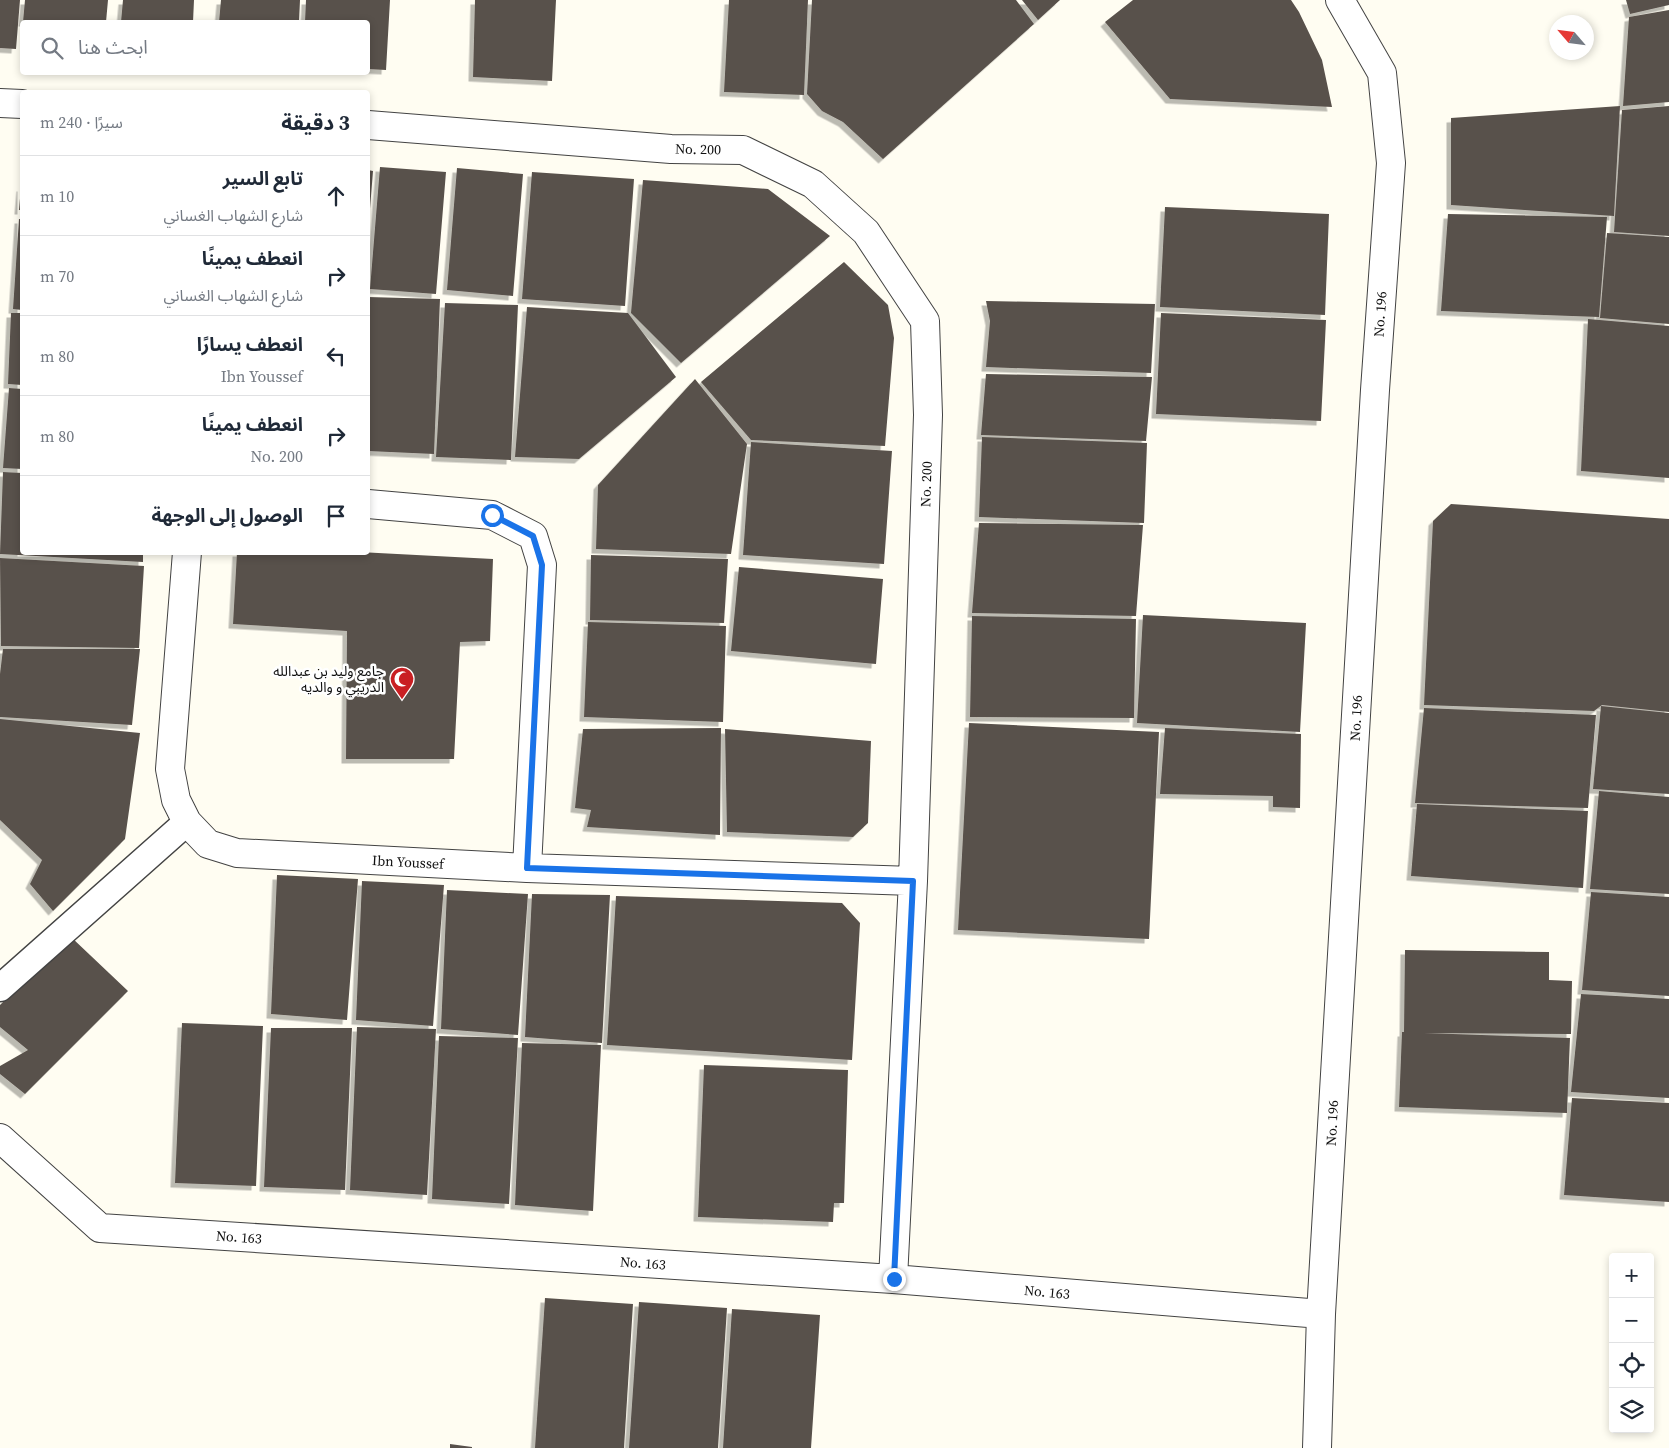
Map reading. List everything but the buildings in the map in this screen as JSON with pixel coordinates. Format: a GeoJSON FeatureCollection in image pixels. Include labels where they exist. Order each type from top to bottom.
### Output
{"type":"FeatureCollection","features":[{"type":"Feature","properties":{"kind":"street","name":"No. 196"},"geometry":{"type":"LineString","coordinates":[[1316,1448],[1320,1314],[1375,390],[1391,163],[1382,73],[1340,0]]}},
{"type":"Feature","properties":{"kind":"street"},"geometry":{"type":"LineString","coordinates":[[0,103],[20,104]]}},
{"type":"Feature","properties":{"kind":"street","name":"No. 200"},"geometry":{"type":"LineString","coordinates":[[370,125],[671,149],[743,150],[813,184],[866,232],[925,321],[928,415],[913,881],[894,1279]]}},
{"type":"Feature","properties":{"kind":"street"},"geometry":{"type":"LineString","coordinates":[[370,504],[492,515],[533,536],[542,565],[527,868]]}},
{"type":"Feature","properties":{"kind":"street","name":"Ibn Youssef"},"geometry":{"type":"LineString","coordinates":[[187,555],[170,769],[176,800],[187,822],[208,844],[236,853],[527,868],[913,881]]}},
{"type":"Feature","properties":{"kind":"street"},"geometry":{"type":"LineString","coordinates":[[0,988],[187,822]]}},
{"type":"Feature","properties":{"kind":"street","name":"No. 163"},"geometry":{"type":"LineString","coordinates":[[0,1138],[100,1228],[894,1279],[1320,1314]]}},
{"type":"Feature","properties":{"kind":"place","name":"جامع وليد بن عبدالله الدريبي و والديه"},"geometry":{"type":"Point","coordinates":[402,700]}},
{"type":"Feature","properties":{"kind":"route"},"geometry":{"type":"LineString","coordinates":[[492,515],[533,536],[542,565],[527,868],[913,881],[894,1279]]}}]}
